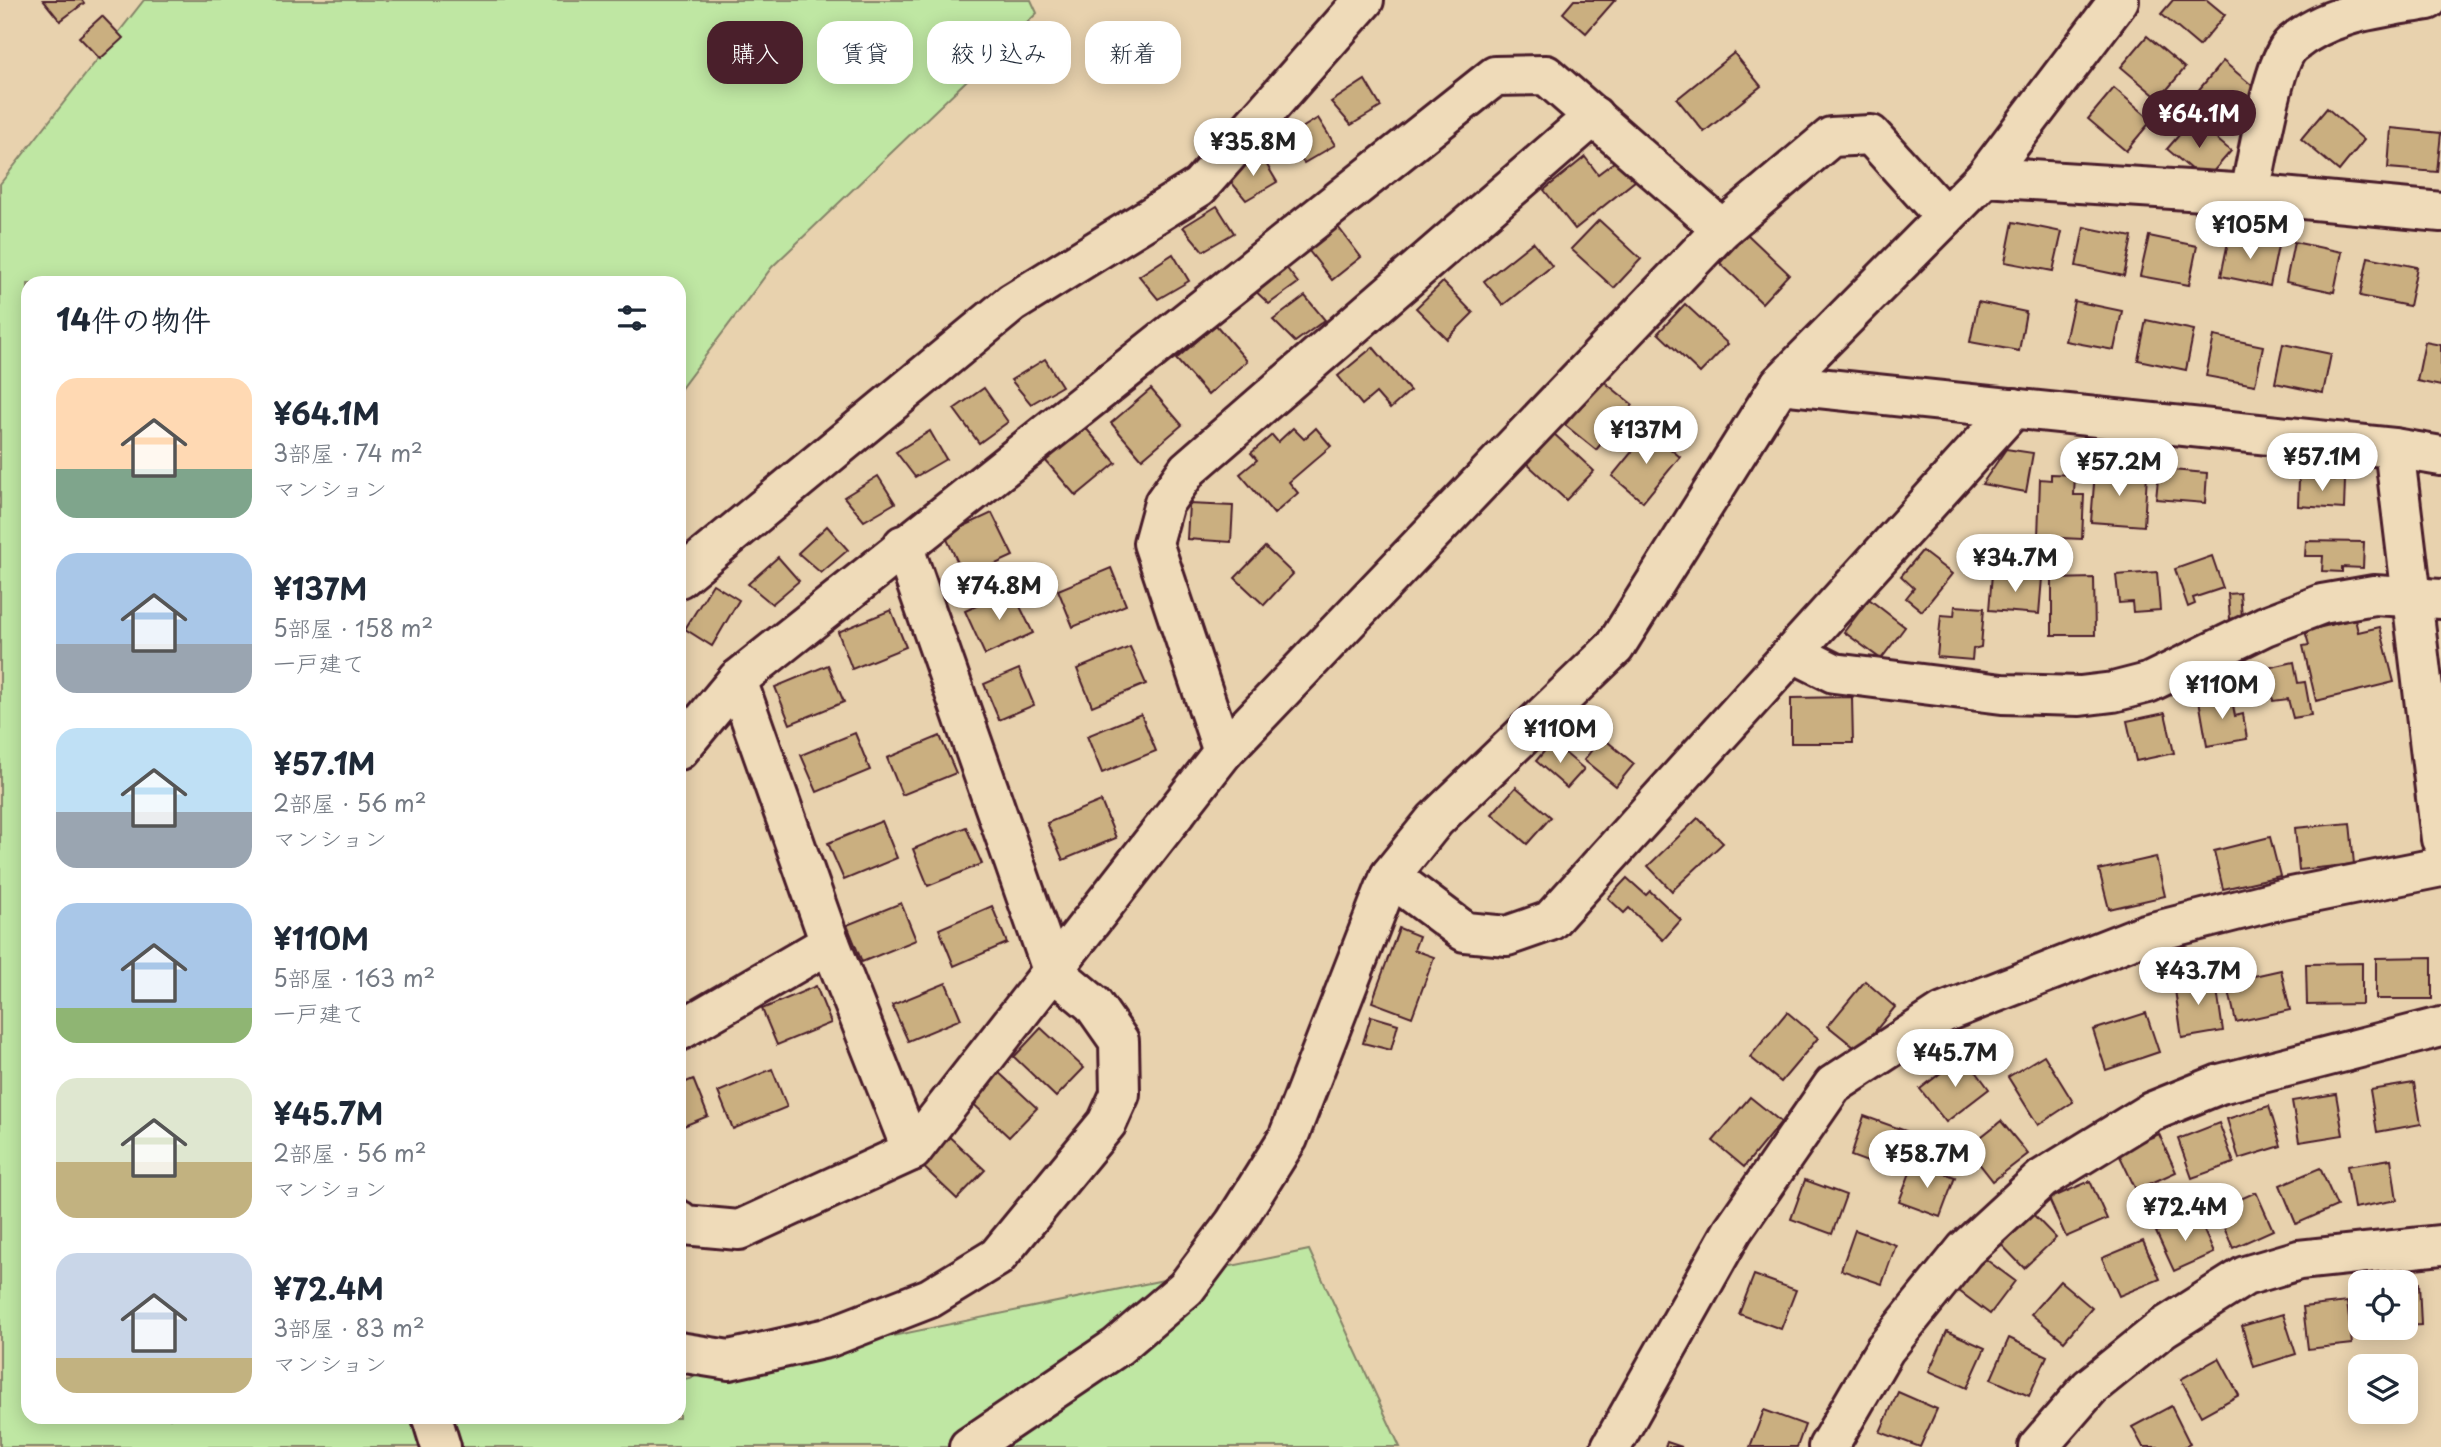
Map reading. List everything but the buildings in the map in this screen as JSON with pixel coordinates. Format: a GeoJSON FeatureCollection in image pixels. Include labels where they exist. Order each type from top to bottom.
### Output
{"type":"FeatureCollection","features":[{"type":"Feature","properties":{"kind":"street"},"geometry":{"type":"LineString","coordinates":[[686,572],[1012,303],[1199,187],[1364,0]]}},
{"type":"Feature","properties":{"kind":"street"},"geometry":{"type":"LineString","coordinates":[[969,1447],[1117,1347],[1186,1288],[1234,1224],[1288,1138],[1390,876],[1435,820],[1615,647],[1780,384],[1985,177],[2119,0]]}},
{"type":"Feature","properties":{"kind":"street"},"geometry":{"type":"LineString","coordinates":[[2250,194],[2273,88],[2290,46],[2344,14],[2428,0]]}},
{"type":"Feature","properties":{"kind":"street"},"geometry":{"type":"LineString","coordinates":[[686,742],[737,680],[903,545],[1495,76],[1546,75],[1722,229]]}},
{"type":"Feature","properties":{"kind":"street"},"geometry":{"type":"LineString","coordinates":[[1223,752],[1153,543],[1164,503],[1188,469],[1594,116]]}},
{"type":"Feature","properties":{"kind":"street"},"geometry":{"type":"LineString","coordinates":[[686,1225],[738,1230],[912,1151],[1223,752],[1722,229],[1831,137],[1871,135],[1945,218]]}},
{"type":"Feature","properties":{"kind":"street"},"geometry":{"type":"LineString","coordinates":[[1985,177],[2250,194],[2441,212]]}},
{"type":"Feature","properties":{"kind":"street"},"geometry":{"type":"LineString","coordinates":[[1780,384],[2394,448],[2441,456]]}},
{"type":"Feature","properties":{"kind":"street"},"geometry":{"type":"LineString","coordinates":[[1390,876],[1465,932],[1507,936],[1550,921],[2014,408]]}},
{"type":"Feature","properties":{"kind":"street"},"geometry":{"type":"LineString","coordinates":[[2394,448],[2427,599],[2441,839]]}},
{"type":"Feature","properties":{"kind":"street"},"geometry":{"type":"LineString","coordinates":[[686,1353],[729,1360],[827,1338],[930,1297],[997,1257],[1107,1123],[1120,1094],[1119,1041],[1093,1004],[1052,970],[903,545]]}},
{"type":"Feature","properties":{"kind":"street"},"geometry":{"type":"LineString","coordinates":[[1794,653],[1834,673],[2002,694],[2080,696],[2113,692],[2148,683],[2265,626],[2322,604],[2374,595],[2427,599]]}},
{"type":"Feature","properties":{"kind":"street"},"geometry":{"type":"LineString","coordinates":[[737,680],[830,943],[912,1151]]}},
{"type":"Feature","properties":{"kind":"street"},"geometry":{"type":"LineString","coordinates":[[1611,1447],[1732,1230],[1833,1085],[1943,1013],[2145,934],[2282,898],[2441,867]]}},
{"type":"Feature","properties":{"kind":"street"},"geometry":{"type":"LineString","coordinates":[[686,1027],[830,943]]}},
{"type":"Feature","properties":{"kind":"street"},"geometry":{"type":"LineString","coordinates":[[1828,1447],[1885,1349],[1965,1250],[2042,1179],[2151,1112],[2220,1084],[2441,1027]]}},
{"type":"Feature","properties":{"kind":"street"},"geometry":{"type":"LineString","coordinates":[[2038,1447],[2090,1387],[2163,1328],[2245,1276],[2299,1260],[2441,1245]]}},
{"type":"Feature","properties":{"kind":"street"},"geometry":{"type":"LineString","coordinates":[[434,1424],[441,1447]]}},
{"type":"Feature","properties":{"kind":"green space"},"geometry":{"type":"Polygon","coordinates":[[[144,0],[1031,0],[1037,13],[1029,21],[927,21],[927,84],[963,84],[772,267],[686,382],[686,276],[21,276],[21,1424],[686,1424],[686,1379],[1309,1250],[1400,1447],[0,1447],[0,184],[144,0]]]}}]}
